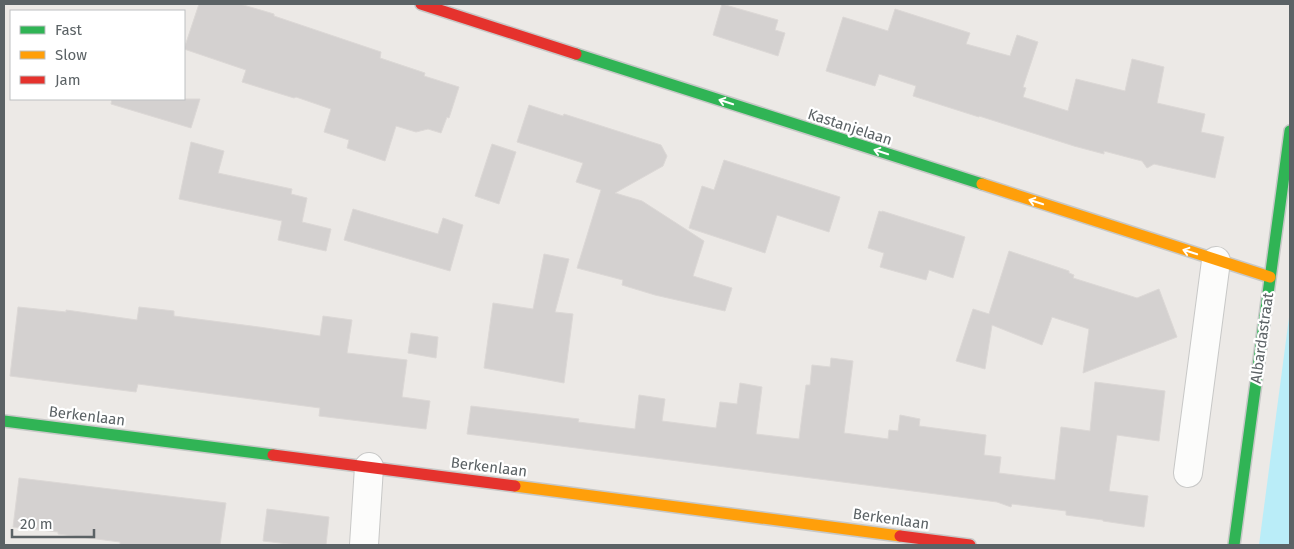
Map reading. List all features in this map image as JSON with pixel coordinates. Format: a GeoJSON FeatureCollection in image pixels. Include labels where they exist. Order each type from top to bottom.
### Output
{"type":"FeatureCollection","features":[{"type":"Feature","properties":{"kind":"street","name":"Kastanjelaan"},"geometry":{"type":"LineString","coordinates":[[421,4],[1270,277]]}},
{"type":"Feature","properties":{"kind":"street","name":"Albardastraat"},"geometry":{"type":"LineString","coordinates":[[1234,545],[1290,131]]}},
{"type":"Feature","properties":{"kind":"street"},"geometry":{"type":"LineString","coordinates":[[1188,474],[1216,261]]}},
{"type":"Feature","properties":{"kind":"street","name":"Berkenlaan"},"geometry":{"type":"LineString","coordinates":[[4,421],[970,545]]}},
{"type":"Feature","properties":{"kind":"street"},"geometry":{"type":"LineString","coordinates":[[364,545],[369,467]]}},
{"type":"Feature","properties":{"kind":"water"},"geometry":{"type":"Polygon","coordinates":[[[1290,310],[1290,545],[1259,545],[1290,310]]]}},
{"type":"Feature","properties":{"kind":"building"},"geometry":{"type":"Polygon","coordinates":[[[199,4],[240,4],[381,52],[380,58],[425,73],[424,76],[459,87],[449,118],[447,117],[441,133],[428,129],[416,132],[396,126],[385,161],[347,148],[349,140],[324,132],[331,109],[242,82],[246,70],[185,49],[199,4]]]}},
{"type":"Feature","properties":{"kind":"building"},"geometry":{"type":"Polygon","coordinates":[[[722,4],[778,20],[775,30],[785,33],[778,56],[713,35],[722,4]]]}},
{"type":"Feature","properties":{"kind":"building"},"geometry":{"type":"Polygon","coordinates":[[[895,9],[970,33],[966,44],[1010,56],[1017,35],[1038,42],[1023,87],[1026,88],[1023,97],[1068,111],[1076,79],[1125,91],[1132,59],[1164,67],[1157,103],[1205,114],[1201,132],[1224,137],[1215,178],[1154,164],[1147,168],[1142,161],[1104,151],[1104,154],[1074,146],[979,117],[913,96],[916,86],[879,74],[875,86],[826,71],[843,17],[888,31],[895,9]]]}},
{"type":"Feature","properties":{"kind":"building"},"geometry":{"type":"Polygon","coordinates":[[[200,99],[191,128],[111,104],[112,100],[200,99]]]}},
{"type":"Feature","properties":{"kind":"building"},"geometry":{"type":"Polygon","coordinates":[[[529,105],[563,116],[564,114],[661,145],[667,156],[663,166],[615,193],[642,201],[704,241],[693,276],[732,288],[725,311],[655,295],[622,285],[623,280],[577,268],[601,190],[576,182],[583,163],[517,142],[529,105]]]}},
{"type":"Feature","properties":{"kind":"building"},"geometry":{"type":"Polygon","coordinates":[[[191,142],[224,151],[218,173],[292,189],[291,194],[307,198],[302,222],[331,229],[326,251],[278,240],[282,221],[179,199],[191,142]]]}},
{"type":"Feature","properties":{"kind":"building"},"geometry":{"type":"Polygon","coordinates":[[[492,144],[516,152],[499,204],[475,196],[492,144]]]}},
{"type":"Feature","properties":{"kind":"building"},"geometry":{"type":"Polygon","coordinates":[[[724,160],[840,197],[829,232],[777,215],[765,253],[689,228],[702,186],[714,190],[724,160]]]}},
{"type":"Feature","properties":{"kind":"building"},"geometry":{"type":"Polygon","coordinates":[[[353,209],[438,234],[443,218],[463,225],[450,271],[344,240],[353,209]]]}},
{"type":"Feature","properties":{"kind":"building"},"geometry":{"type":"Polygon","coordinates":[[[879,211],[965,237],[953,278],[929,270],[926,280],[880,267],[884,253],[868,248],[879,211]]]}},
{"type":"Feature","properties":{"kind":"building"},"geometry":{"type":"Polygon","coordinates":[[[1009,251],[1069,271],[1069,273],[1074,275],[1073,278],[1137,298],[1159,289],[1177,337],[1083,373],[1089,329],[1052,317],[1042,345],[992,325],[985,369],[956,361],[973,309],[989,314],[1009,251]]]}},
{"type":"Feature","properties":{"kind":"building"},"geometry":{"type":"Polygon","coordinates":[[[544,254],[569,259],[555,312],[573,314],[564,383],[484,368],[493,303],[533,309],[544,254]]]}},
{"type":"Feature","properties":{"kind":"building"},"geometry":{"type":"Polygon","coordinates":[[[18,307],[66,312],[66,310],[137,320],[139,307],[174,311],[174,316],[320,336],[323,316],[352,320],[347,353],[407,360],[402,397],[430,401],[426,429],[319,416],[320,408],[138,384],[136,392],[10,376],[18,307]]]}},
{"type":"Feature","properties":{"kind":"building"},"geometry":{"type":"Polygon","coordinates":[[[411,333],[438,337],[436,358],[408,353],[411,333]]]}},
{"type":"Feature","properties":{"kind":"building"},"geometry":{"type":"Polygon","coordinates":[[[831,358],[853,361],[844,433],[888,439],[889,430],[898,431],[900,415],[920,419],[919,426],[986,435],[984,455],[1001,457],[999,473],[1055,480],[1061,427],[1090,431],[1095,382],[1165,391],[1159,441],[1117,435],[1109,491],[1148,496],[1144,527],[1066,515],[1066,511],[1012,504],[1011,507],[997,502],[467,434],[471,406],[579,419],[578,422],[635,429],[639,395],[665,399],[662,421],[716,428],[720,402],[737,404],[740,383],[762,387],[756,434],[799,439],[806,385],[810,385],[812,365],[830,367],[831,358]]]}},
{"type":"Feature","properties":{"kind":"building"},"geometry":{"type":"Polygon","coordinates":[[[19,478],[226,503],[220,545],[120,545],[120,542],[13,527],[19,478]]]}},
{"type":"Feature","properties":{"kind":"building"},"geometry":{"type":"Polygon","coordinates":[[[267,509],[329,517],[326,545],[297,545],[263,541],[267,509]]]}},
{"type":"Feature","properties":{"kind":"traffic: fast"},"geometry":{"type":"LineString","coordinates":[[576,54],[982,184]]}},
{"type":"Feature","properties":{"kind":"traffic: fast"},"geometry":{"type":"LineString","coordinates":[[1234,545],[1290,131]]}},
{"type":"Feature","properties":{"kind":"traffic: fast"},"geometry":{"type":"LineString","coordinates":[[4,421],[273,455]]}},
{"type":"Feature","properties":{"kind":"traffic: slow"},"geometry":{"type":"LineString","coordinates":[[982,184],[1270,277]]}},
{"type":"Feature","properties":{"kind":"traffic: slow"},"geometry":{"type":"LineString","coordinates":[[515,486],[900,536]]}},
{"type":"Feature","properties":{"kind":"traffic: jam"},"geometry":{"type":"LineString","coordinates":[[421,4],[576,54]]}},
{"type":"Feature","properties":{"kind":"traffic: jam"},"geometry":{"type":"LineString","coordinates":[[273,455],[515,486]]}},
{"type":"Feature","properties":{"kind":"traffic: jam"},"geometry":{"type":"LineString","coordinates":[[900,536],[970,545]]}}]}
